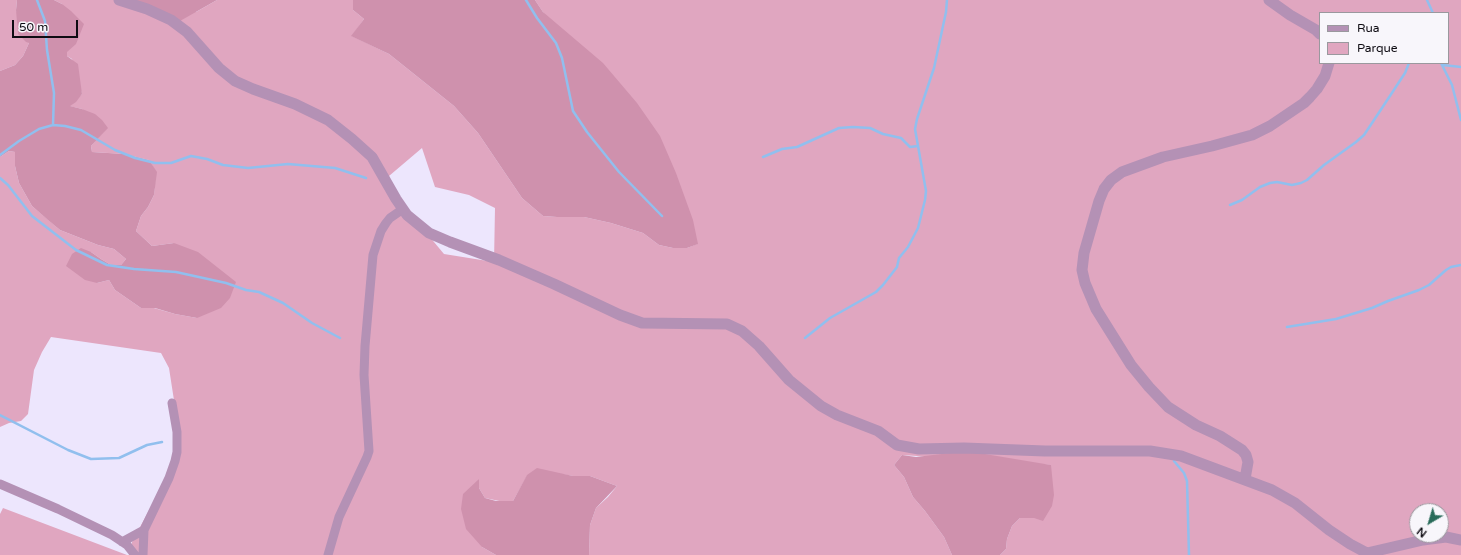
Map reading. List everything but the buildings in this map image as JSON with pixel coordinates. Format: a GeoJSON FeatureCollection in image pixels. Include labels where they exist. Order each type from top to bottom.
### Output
{"type":"FeatureCollection","features":[{"type":"Feature","properties":{"kind":"street"},"geometry":{"type":"LineString","coordinates":[[119,0],[146,9],[171,20],[187,32],[219,68],[235,81],[295,104],[328,120],[372,157],[407,215],[429,232],[450,242],[506,263],[620,315],[642,323],[727,324],[742,331],[759,346],[789,380],[821,406],[837,415],[878,431],[897,445],[918,449],[964,448],[1058,451],[1150,451],[1181,456],[1272,490],[1295,503],[1329,530],[1368,554],[1423,540],[1446,537],[1461,540]]}},
{"type":"Feature","properties":{"kind":"street"},"geometry":{"type":"LineString","coordinates":[[1269,0],[1319,33]]}},
{"type":"Feature","properties":{"kind":"street"},"geometry":{"type":"LineString","coordinates":[[1245,479],[1248,462],[1246,454],[1242,450],[1220,436],[1196,425],[1168,407],[1130,365],[1096,309],[1085,283],[1082,270],[1084,254],[1090,228],[1099,201],[1104,188],[1111,180],[1122,172],[1163,157],[1252,135],[1270,126],[1304,103],[1310,97],[1325,76],[1330,64]]}},
{"type":"Feature","properties":{"kind":"street"},"geometry":{"type":"LineString","coordinates":[[328,555],[338,517],[367,457],[368,451],[364,375],[373,255],[381,231],[386,222],[403,209]]}},
{"type":"Feature","properties":{"kind":"street"},"geometry":{"type":"LineString","coordinates":[[143,555],[144,530],[169,478],[175,461],[177,432],[172,403]]}},
{"type":"Feature","properties":{"kind":"street"},"geometry":{"type":"LineString","coordinates":[[0,484],[58,509],[112,535],[127,545],[135,555]]}},
{"type":"Feature","properties":{"kind":"street"},"geometry":{"type":"LineString","coordinates":[[122,542],[144,530]]}},
{"type":"Feature","properties":{"kind":"green space"},"geometry":{"type":"Polygon","coordinates":[[[0,0],[17,0],[16,10],[29,43],[23,56],[15,65],[0,71],[0,0]]]}},
{"type":"Feature","properties":{"kind":"green space"},"geometry":{"type":"Polygon","coordinates":[[[54,0],[133,0],[196,12],[217,0],[353,0],[353,10],[364,19],[352,36],[389,54],[454,106],[478,133],[522,198],[543,216],[584,217],[611,223],[643,233],[659,245],[673,248],[687,248],[697,244],[535,0],[1461,0],[1461,555],[1000,555],[1006,549],[1007,539],[1012,526],[1020,518],[1034,518],[1051,465],[902,455],[894,465],[904,477],[913,497],[944,537],[952,555],[589,555],[590,525],[596,508],[617,486],[590,476],[573,476],[555,473],[527,476],[513,501],[504,502],[485,498],[479,488],[478,479],[482,547],[496,555],[129,555],[132,542],[169,473],[180,439],[169,368],[161,353],[51,337],[34,370],[28,414],[21,421],[9,423],[0,427],[0,157],[9,151],[15,152],[15,166],[19,183],[32,206],[60,230],[98,245],[114,249],[126,259],[121,265],[111,265],[91,252],[97,283],[109,280],[115,290],[141,308],[154,308],[197,318],[174,243],[152,246],[136,231],[141,216],[148,207],[154,195],[156,172],[149,160],[124,154],[92,152],[91,146],[107,128],[82,109],[69,106],[82,94],[72,59],[67,56],[67,51],[73,45],[62,4],[54,0]],[[422,148],[389,176],[399,208],[424,230],[444,254],[494,262],[495,208],[469,195],[435,187],[422,148]]]}},
{"type":"Feature","properties":{"kind":"green space"},"geometry":{"type":"Polygon","coordinates":[[[3,508],[127,555],[0,555],[0,514],[3,508]]]}},
{"type":"Feature","properties":{"kind":"shaded area"},"geometry":{"type":"Polygon","coordinates":[[[17,0],[54,0],[71,11],[84,24],[76,44],[67,52],[67,56],[78,64],[82,94],[76,102],[70,106],[95,114],[108,128],[91,146],[92,152],[124,154],[149,160],[157,172],[154,195],[148,207],[141,216],[136,231],[152,246],[174,243],[198,252],[236,282],[230,298],[221,308],[197,318],[175,314],[155,308],[141,308],[115,290],[109,280],[97,283],[85,280],[66,266],[72,254],[81,248],[91,252],[111,265],[121,265],[126,259],[114,249],[98,245],[60,230],[32,206],[19,183],[15,166],[15,152],[9,151],[0,157],[0,71],[15,65],[23,56],[29,43],[18,34],[16,10],[17,0]]]}},
{"type":"Feature","properties":{"kind":"shaded area"},"geometry":{"type":"Polygon","coordinates":[[[133,0],[217,0],[180,21],[133,0]]]}},
{"type":"Feature","properties":{"kind":"shaded area"},"geometry":{"type":"Polygon","coordinates":[[[353,0],[535,0],[543,12],[603,63],[637,103],[660,136],[676,173],[693,220],[698,244],[687,248],[673,248],[659,245],[643,233],[611,223],[584,217],[543,216],[522,198],[478,133],[454,106],[389,54],[351,36],[364,19],[353,10],[353,0]]]}},
{"type":"Feature","properties":{"kind":"shaded area"},"geometry":{"type":"Polygon","coordinates":[[[967,451],[1051,465],[1054,495],[1052,506],[1043,521],[1034,518],[1020,518],[1012,526],[1007,539],[1006,549],[1000,555],[952,555],[944,537],[913,497],[904,477],[894,465],[902,455],[916,457],[967,451]]]}},
{"type":"Feature","properties":{"kind":"shaded area"},"geometry":{"type":"Polygon","coordinates":[[[537,468],[573,476],[590,476],[617,486],[596,508],[590,525],[589,555],[496,555],[482,547],[466,529],[461,509],[463,494],[479,479],[479,488],[485,498],[496,501],[513,501],[527,475],[537,468]]]}},
{"type":"Feature","properties":{"kind":"waterway"},"geometry":{"type":"LineString","coordinates":[[37,0],[45,21],[47,50],[54,93],[53,125]]}},
{"type":"Feature","properties":{"kind":"waterway"},"geometry":{"type":"LineString","coordinates":[[526,0],[537,18],[556,43],[562,58],[573,111],[587,132],[619,172],[662,216]]}},
{"type":"Feature","properties":{"kind":"waterway"},"geometry":{"type":"LineString","coordinates":[[805,338],[830,318],[876,292],[897,267],[899,258],[908,247],[918,228],[926,191],[915,129],[934,68],[946,12],[947,0]]}},
{"type":"Feature","properties":{"kind":"waterway"},"geometry":{"type":"LineString","coordinates":[[1427,0],[1433,12]]}},
{"type":"Feature","properties":{"kind":"waterway"},"geometry":{"type":"LineString","coordinates":[[1230,205],[1242,200],[1260,187],[1270,183],[1277,182],[1292,185],[1301,183],[1356,142],[1364,135],[1405,73],[1409,64]]}},
{"type":"Feature","properties":{"kind":"waterway"},"geometry":{"type":"LineString","coordinates":[[1442,64],[1452,85],[1461,120]]}},
{"type":"Feature","properties":{"kind":"waterway"},"geometry":{"type":"LineString","coordinates":[[1443,65],[1461,67]]}},
{"type":"Feature","properties":{"kind":"waterway"},"geometry":{"type":"LineString","coordinates":[[0,155],[39,129],[53,125],[81,130],[115,150],[135,158],[155,163],[171,163],[191,156],[207,159],[223,165],[248,168],[288,164],[335,168],[366,178]]}},
{"type":"Feature","properties":{"kind":"waterway"},"geometry":{"type":"LineString","coordinates":[[763,157],[782,149],[797,147],[839,128],[853,127],[870,128],[883,134],[901,138],[910,147],[918,146]]}},
{"type":"Feature","properties":{"kind":"waterway"},"geometry":{"type":"LineString","coordinates":[[0,178],[8,185],[32,216],[76,250],[107,265],[134,269],[176,272],[259,292],[283,303],[312,323],[340,338]]}},
{"type":"Feature","properties":{"kind":"waterway"},"geometry":{"type":"LineString","coordinates":[[1287,327],[1336,319],[1372,308],[1419,290],[1429,285],[1451,267],[1461,265]]}},
{"type":"Feature","properties":{"kind":"waterway"},"geometry":{"type":"LineString","coordinates":[[0,415],[68,450],[91,459],[119,458],[147,445],[162,442]]}},
{"type":"Feature","properties":{"kind":"waterway"},"geometry":{"type":"LineString","coordinates":[[1174,461],[1184,473],[1187,481],[1189,555]]}}]}
